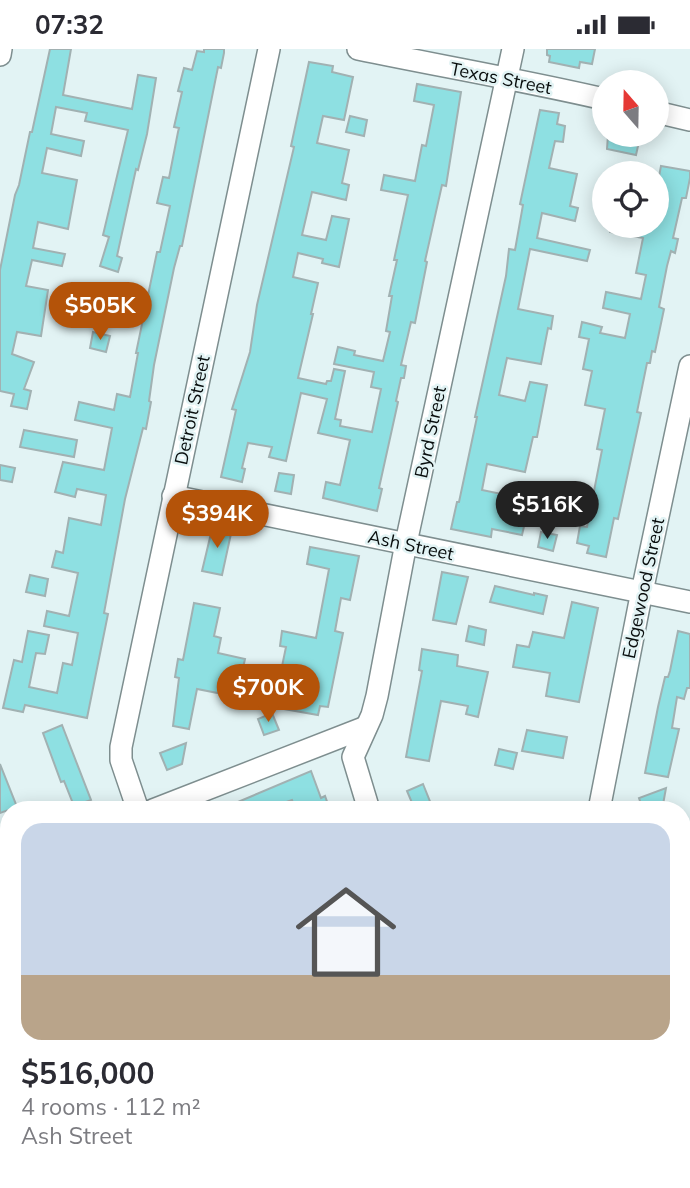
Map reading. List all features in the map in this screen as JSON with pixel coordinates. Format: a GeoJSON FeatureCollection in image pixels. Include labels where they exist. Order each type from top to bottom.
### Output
{"type":"FeatureCollection","features":[{"type":"Feature","properties":{"kind":"street"},"geometry":{"type":"LineString","coordinates":[[0,55],[1,49]]}},
{"type":"Feature","properties":{"kind":"street","name":"Detroit Street"},"geometry":{"type":"LineString","coordinates":[[135,801],[121,760],[121,747],[269,49]]}},
{"type":"Feature","properties":{"kind":"street","name":"Texas Street"},"geometry":{"type":"LineString","coordinates":[[358,49],[592,96]]}},
{"type":"Feature","properties":{"kind":"street","name":"Byrd Street"},"geometry":{"type":"LineString","coordinates":[[366,801],[353,757],[372,715],[377,696],[406,543],[513,49]]}},
{"type":"Feature","properties":{"kind":"street"},"geometry":{"type":"LineString","coordinates":[[669,115],[690,120]]}},
{"type":"Feature","properties":{"kind":"street","name":"Edgewood Street"},"geometry":{"type":"LineString","coordinates":[[601,801],[690,366]]}},
{"type":"Feature","properties":{"kind":"street","name":"Ash Street"},"geometry":{"type":"LineString","coordinates":[[173,496],[690,602]]}},
{"type":"Feature","properties":{"kind":"street"},"geometry":{"type":"LineString","coordinates":[[176,801],[366,727]]}},
{"type":"Feature","properties":{"kind":"building"},"geometry":{"type":"Polygon","coordinates":[[[50,49],[71,49],[63,95],[132,109],[138,75],[156,78],[147,134],[138,170],[136,169],[117,256],[122,258],[118,272],[100,266],[109,237],[103,235],[128,130],[85,121],[87,113],[56,107],[51,134],[84,141],[81,156],[47,148],[42,173],[77,180],[68,229],[38,222],[33,248],[65,254],[62,266],[32,260],[26,286],[48,290],[41,336],[17,332],[12,354],[34,362],[24,389],[31,391],[27,409],[11,406],[14,394],[0,391],[0,270],[50,49]]]}},
{"type":"Feature","properties":{"kind":"building"},"geometry":{"type":"Polygon","coordinates":[[[204,49],[224,49],[224,53],[221,68],[218,67],[182,246],[174,268],[154,365],[146,429],[143,428],[125,499],[104,613],[108,614],[87,718],[25,705],[23,712],[3,708],[14,660],[22,662],[28,631],[49,635],[45,654],[36,653],[29,687],[57,693],[63,663],[72,665],[78,633],[44,626],[47,611],[69,616],[78,573],[52,567],[56,551],[63,553],[69,518],[101,525],[106,495],[77,489],[75,497],[55,492],[63,462],[104,470],[112,428],[75,420],[79,402],[114,410],[117,394],[130,397],[136,353],[157,252],[160,252],[170,206],[157,203],[163,177],[169,178],[179,128],[174,127],[182,92],[178,91],[184,68],[192,70],[197,51],[204,52],[204,49]]]}},
{"type":"Feature","properties":{"kind":"building"},"geometry":{"type":"Polygon","coordinates":[[[547,49],[595,49],[592,64],[580,62],[579,68],[549,62],[547,49]]]}},
{"type":"Feature","properties":{"kind":"building"},"geometry":{"type":"Polygon","coordinates":[[[309,62],[333,66],[332,72],[353,77],[344,120],[323,116],[317,143],[349,150],[342,183],[349,185],[346,200],[312,192],[302,235],[326,240],[332,216],[349,219],[339,267],[322,263],[323,259],[298,253],[293,277],[318,283],[298,378],[326,384],[331,381],[334,369],[345,371],[335,419],[341,420],[340,426],[372,432],[381,389],[371,387],[374,372],[334,364],[338,347],[355,351],[354,355],[383,361],[390,332],[386,331],[392,296],[389,296],[397,260],[394,260],[408,195],[381,190],[384,175],[415,181],[422,145],[426,146],[434,105],[414,101],[417,84],[461,92],[446,186],[442,185],[415,323],[411,322],[401,365],[406,366],[396,401],[398,402],[379,488],[382,489],[377,511],[323,498],[326,482],[340,485],[350,440],[318,433],[327,399],[301,393],[286,461],[269,457],[272,447],[248,443],[242,468],[245,469],[242,482],[221,477],[236,410],[232,409],[250,352],[257,305],[294,147],[291,146],[309,62]]]}},
{"type":"Feature","properties":{"kind":"building"},"geometry":{"type":"Polygon","coordinates":[[[540,110],[559,113],[557,124],[565,126],[563,142],[555,141],[549,168],[577,174],[570,206],[578,208],[575,221],[542,213],[537,238],[590,250],[587,261],[530,249],[518,309],[553,316],[551,329],[548,328],[541,364],[507,358],[499,395],[525,401],[530,382],[547,385],[537,437],[533,437],[525,472],[487,464],[482,490],[511,496],[506,518],[525,522],[522,535],[492,529],[491,537],[451,529],[477,417],[506,276],[509,249],[515,250],[523,205],[520,204],[540,110]]]}},
{"type":"Feature","properties":{"kind":"building"},"geometry":{"type":"Polygon","coordinates":[[[350,116],[367,120],[364,136],[346,132],[350,116]]]}},
{"type":"Feature","properties":{"kind":"building"},"geometry":{"type":"Polygon","coordinates":[[[607,147],[638,147],[636,155],[607,147]]]}},
{"type":"Feature","properties":{"kind":"building"},"geometry":{"type":"Polygon","coordinates":[[[669,167],[690,171],[686,198],[682,198],[673,238],[678,239],[675,253],[671,251],[659,307],[664,309],[655,352],[652,351],[650,363],[647,363],[637,412],[641,413],[618,519],[614,518],[606,557],[587,553],[589,546],[577,543],[580,526],[587,527],[602,450],[597,449],[605,409],[585,405],[592,371],[583,369],[589,339],[579,337],[582,322],[602,327],[600,333],[625,338],[630,314],[603,308],[606,292],[641,299],[646,275],[636,273],[643,238],[669,238],[669,167]]]}},
{"type":"Feature","properties":{"kind":"building"},"geometry":{"type":"Polygon","coordinates":[[[93,332],[110,336],[106,352],[90,348],[93,332]]]}},
{"type":"Feature","properties":{"kind":"building"},"geometry":{"type":"Polygon","coordinates":[[[24,430],[77,440],[74,457],[20,447],[24,430]]]}},
{"type":"Feature","properties":{"kind":"building"},"geometry":{"type":"Polygon","coordinates":[[[0,465],[15,468],[12,482],[0,480],[0,465]]]}},
{"type":"Feature","properties":{"kind":"building"},"geometry":{"type":"Polygon","coordinates":[[[279,473],[294,475],[291,494],[275,491],[279,473]]]}},
{"type":"Feature","properties":{"kind":"building"},"geometry":{"type":"Polygon","coordinates":[[[213,525],[232,529],[222,575],[202,571],[213,525]]]}},
{"type":"Feature","properties":{"kind":"building"},"geometry":{"type":"Polygon","coordinates":[[[541,532],[557,535],[553,551],[538,547],[541,532]]]}},
{"type":"Feature","properties":{"kind":"building"},"geometry":{"type":"Polygon","coordinates":[[[310,547],[359,556],[350,600],[341,598],[335,631],[343,633],[328,707],[320,706],[318,715],[284,709],[292,705],[297,680],[280,676],[286,647],[280,646],[282,631],[316,638],[329,569],[307,564],[310,547]]]}},
{"type":"Feature","properties":{"kind":"building"},"geometry":{"type":"Polygon","coordinates":[[[442,572],[468,577],[456,624],[433,620],[442,572]]]}},
{"type":"Feature","properties":{"kind":"building"},"geometry":{"type":"Polygon","coordinates":[[[30,575],[48,579],[45,596],[26,592],[30,575]]]}},
{"type":"Feature","properties":{"kind":"building"},"geometry":{"type":"Polygon","coordinates":[[[495,586],[547,596],[543,614],[490,602],[495,586]]]}},
{"type":"Feature","properties":{"kind":"building"},"geometry":{"type":"Polygon","coordinates":[[[572,602],[598,608],[579,702],[546,696],[550,673],[513,667],[517,645],[529,647],[533,632],[564,638],[572,602]]]}},
{"type":"Feature","properties":{"kind":"building"},"geometry":{"type":"Polygon","coordinates":[[[194,603],[220,608],[214,636],[221,638],[218,653],[245,659],[240,681],[247,682],[243,698],[197,689],[189,729],[173,726],[179,678],[175,677],[178,659],[183,660],[194,603]]]}},
{"type":"Feature","properties":{"kind":"building"},"geometry":{"type":"Polygon","coordinates":[[[469,626],[486,630],[484,645],[466,641],[469,626]]]}},
{"type":"Feature","properties":{"kind":"building"},"geometry":{"type":"Polygon","coordinates":[[[678,631],[690,634],[690,688],[687,688],[684,699],[677,697],[672,728],[679,729],[668,777],[645,773],[658,707],[665,677],[668,677],[670,671],[678,631]]]}},
{"type":"Feature","properties":{"kind":"building"},"geometry":{"type":"Polygon","coordinates":[[[422,649],[458,655],[457,666],[488,672],[478,717],[466,714],[468,706],[441,701],[429,761],[406,757],[422,671],[419,670],[422,649]]]}},
{"type":"Feature","properties":{"kind":"building"},"geometry":{"type":"Polygon","coordinates":[[[272,713],[279,730],[264,735],[258,719],[272,713]]]}},
{"type":"Feature","properties":{"kind":"building"},"geometry":{"type":"Polygon","coordinates":[[[62,725],[91,800],[72,801],[64,781],[61,782],[43,733],[62,725]]]}},
{"type":"Feature","properties":{"kind":"building"},"geometry":{"type":"Polygon","coordinates":[[[527,730],[567,737],[563,758],[522,751],[527,730]]]}},
{"type":"Feature","properties":{"kind":"building"},"geometry":{"type":"Polygon","coordinates":[[[186,743],[182,764],[167,770],[160,753],[186,743]]]}},
{"type":"Feature","properties":{"kind":"building"},"geometry":{"type":"Polygon","coordinates":[[[499,749],[517,753],[513,769],[495,765],[499,749]]]}},
{"type":"Feature","properties":{"kind":"building"},"geometry":{"type":"Polygon","coordinates":[[[0,764],[15,801],[0,801],[0,764]]]}},
{"type":"Feature","properties":{"kind":"building"},"geometry":{"type":"Polygon","coordinates":[[[311,771],[321,798],[325,796],[327,801],[292,800],[240,801],[311,771]]]}},
{"type":"Feature","properties":{"kind":"building"},"geometry":{"type":"Polygon","coordinates":[[[423,784],[430,801],[411,801],[407,791],[423,784]]]}},
{"type":"Feature","properties":{"kind":"building"},"geometry":{"type":"Polygon","coordinates":[[[666,788],[664,801],[640,801],[639,798],[666,788]]]}}]}
